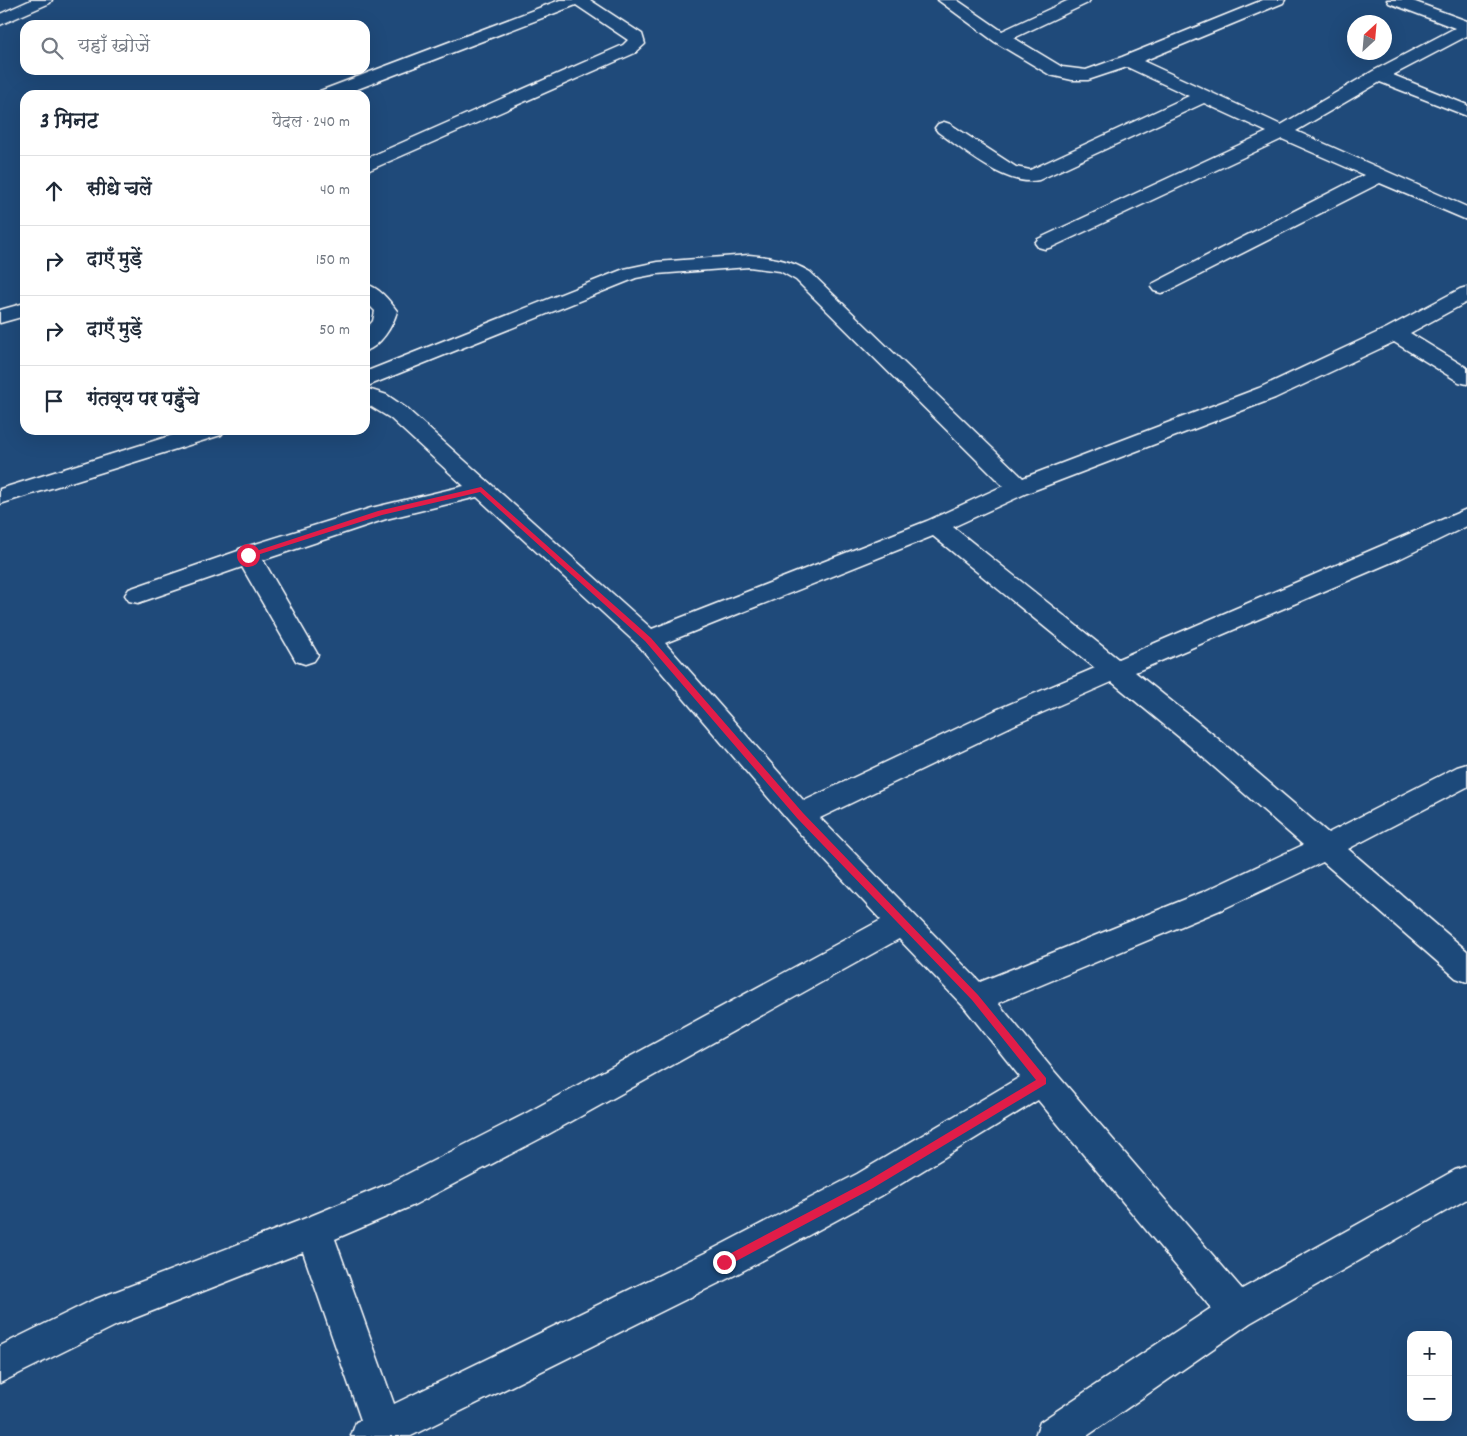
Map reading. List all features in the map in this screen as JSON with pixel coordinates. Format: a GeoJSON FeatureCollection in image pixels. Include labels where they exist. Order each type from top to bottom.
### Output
{"type":"FeatureCollection","features":[{"type":"Feature","properties":{"kind":"street"},"geometry":{"type":"LineString","coordinates":[[0,20],[44,0]]}},
{"type":"Feature","properties":{"kind":"street"},"geometry":{"type":"LineString","coordinates":[[339,90],[575,0]]}},
{"type":"Feature","properties":{"kind":"street"},"geometry":{"type":"LineString","coordinates":[[370,164],[629,49],[636,44],[636,38],[579,0]]}},
{"type":"Feature","properties":{"kind":"street"},"geometry":{"type":"LineString","coordinates":[[946,0],[1001,38],[1056,71],[1072,75],[1088,75],[1128,61],[1277,0]]}},
{"type":"Feature","properties":{"kind":"street"},"geometry":{"type":"LineString","coordinates":[[1001,38],[1082,0]]}},
{"type":"Feature","properties":{"kind":"street"},"geometry":{"type":"LineString","coordinates":[[1395,0],[1467,28]]}},
{"type":"Feature","properties":{"kind":"street"},"geometry":{"type":"LineString","coordinates":[[1045,242],[1282,132],[1379,75],[1467,28]]}},
{"type":"Feature","properties":{"kind":"street"},"geometry":{"type":"LineString","coordinates":[[1128,61],[1467,214]]}},
{"type":"Feature","properties":{"kind":"street"},"geometry":{"type":"LineString","coordinates":[[1379,75],[1467,112]]}},
{"type":"Feature","properties":{"kind":"street"},"geometry":{"type":"LineString","coordinates":[[944,128],[1010,172],[1032,176],[1204,96]]}},
{"type":"Feature","properties":{"kind":"street"},"geometry":{"type":"LineString","coordinates":[[1161,287],[1380,176]]}},
{"type":"Feature","properties":{"kind":"street"},"geometry":{"type":"LineString","coordinates":[[370,378],[632,273],[657,268],[749,261],[772,263],[787,267],[802,276],[1019,488]]}},
{"type":"Feature","properties":{"kind":"street"},"geometry":{"type":"LineString","coordinates":[[648,640],[936,526],[1019,488],[1267,393],[1394,334],[1467,293]]}},
{"type":"Feature","properties":{"kind":"street"},"geometry":{"type":"LineString","coordinates":[[370,294],[386,311],[383,322],[370,338]]}},
{"type":"Feature","properties":{"kind":"street"},"geometry":{"type":"LineString","coordinates":[[0,317],[20,311]]}},
{"type":"Feature","properties":{"kind":"street"},"geometry":{"type":"LineString","coordinates":[[1394,334],[1467,377]]}},
{"type":"Feature","properties":{"kind":"street"},"geometry":{"type":"LineString","coordinates":[[370,397],[379,400],[398,413],[648,640],[800,815],[975,998],[1042,1081],[1237,1311]]}},
{"type":"Feature","properties":{"kind":"street"},"geometry":{"type":"LineString","coordinates":[[0,498],[197,435]]}},
{"type":"Feature","properties":{"kind":"street"},"geometry":{"type":"LineString","coordinates":[[138,595],[248,555],[380,513],[481,490]]}},
{"type":"Feature","properties":{"kind":"street"},"geometry":{"type":"LineString","coordinates":[[800,815],[1006,717],[1381,557],[1467,517]]}},
{"type":"Feature","properties":{"kind":"street"},"geometry":{"type":"LineString","coordinates":[[936,526],[1200,739],[1467,969]]}},
{"type":"Feature","properties":{"kind":"street"},"geometry":{"type":"LineString","coordinates":[[248,555],[305,655]]}},
{"type":"Feature","properties":{"kind":"street"},"geometry":{"type":"LineString","coordinates":[[975,998],[1214,900],[1326,847],[1467,774]]}},
{"type":"Feature","properties":{"kind":"street"},"geometry":{"type":"LineString","coordinates":[[0,1365],[104,1312],[314,1231],[400,1194],[535,1126],[902,923]]}},
{"type":"Feature","properties":{"kind":"street"},"geometry":{"type":"LineString","coordinates":[[314,1231],[380,1434],[724,1262],[869,1185],[1042,1081]]}},
{"type":"Feature","properties":{"kind":"street"},"geometry":{"type":"LineString","coordinates":[[1054,1436],[1237,1311],[1467,1180]]}},
{"type":"Feature","properties":{"kind":"route"},"geometry":{"type":"LineString","coordinates":[[248,555],[380,513],[481,490],[648,640],[800,815],[975,998],[1042,1081],[869,1185],[724,1262]]}}]}
